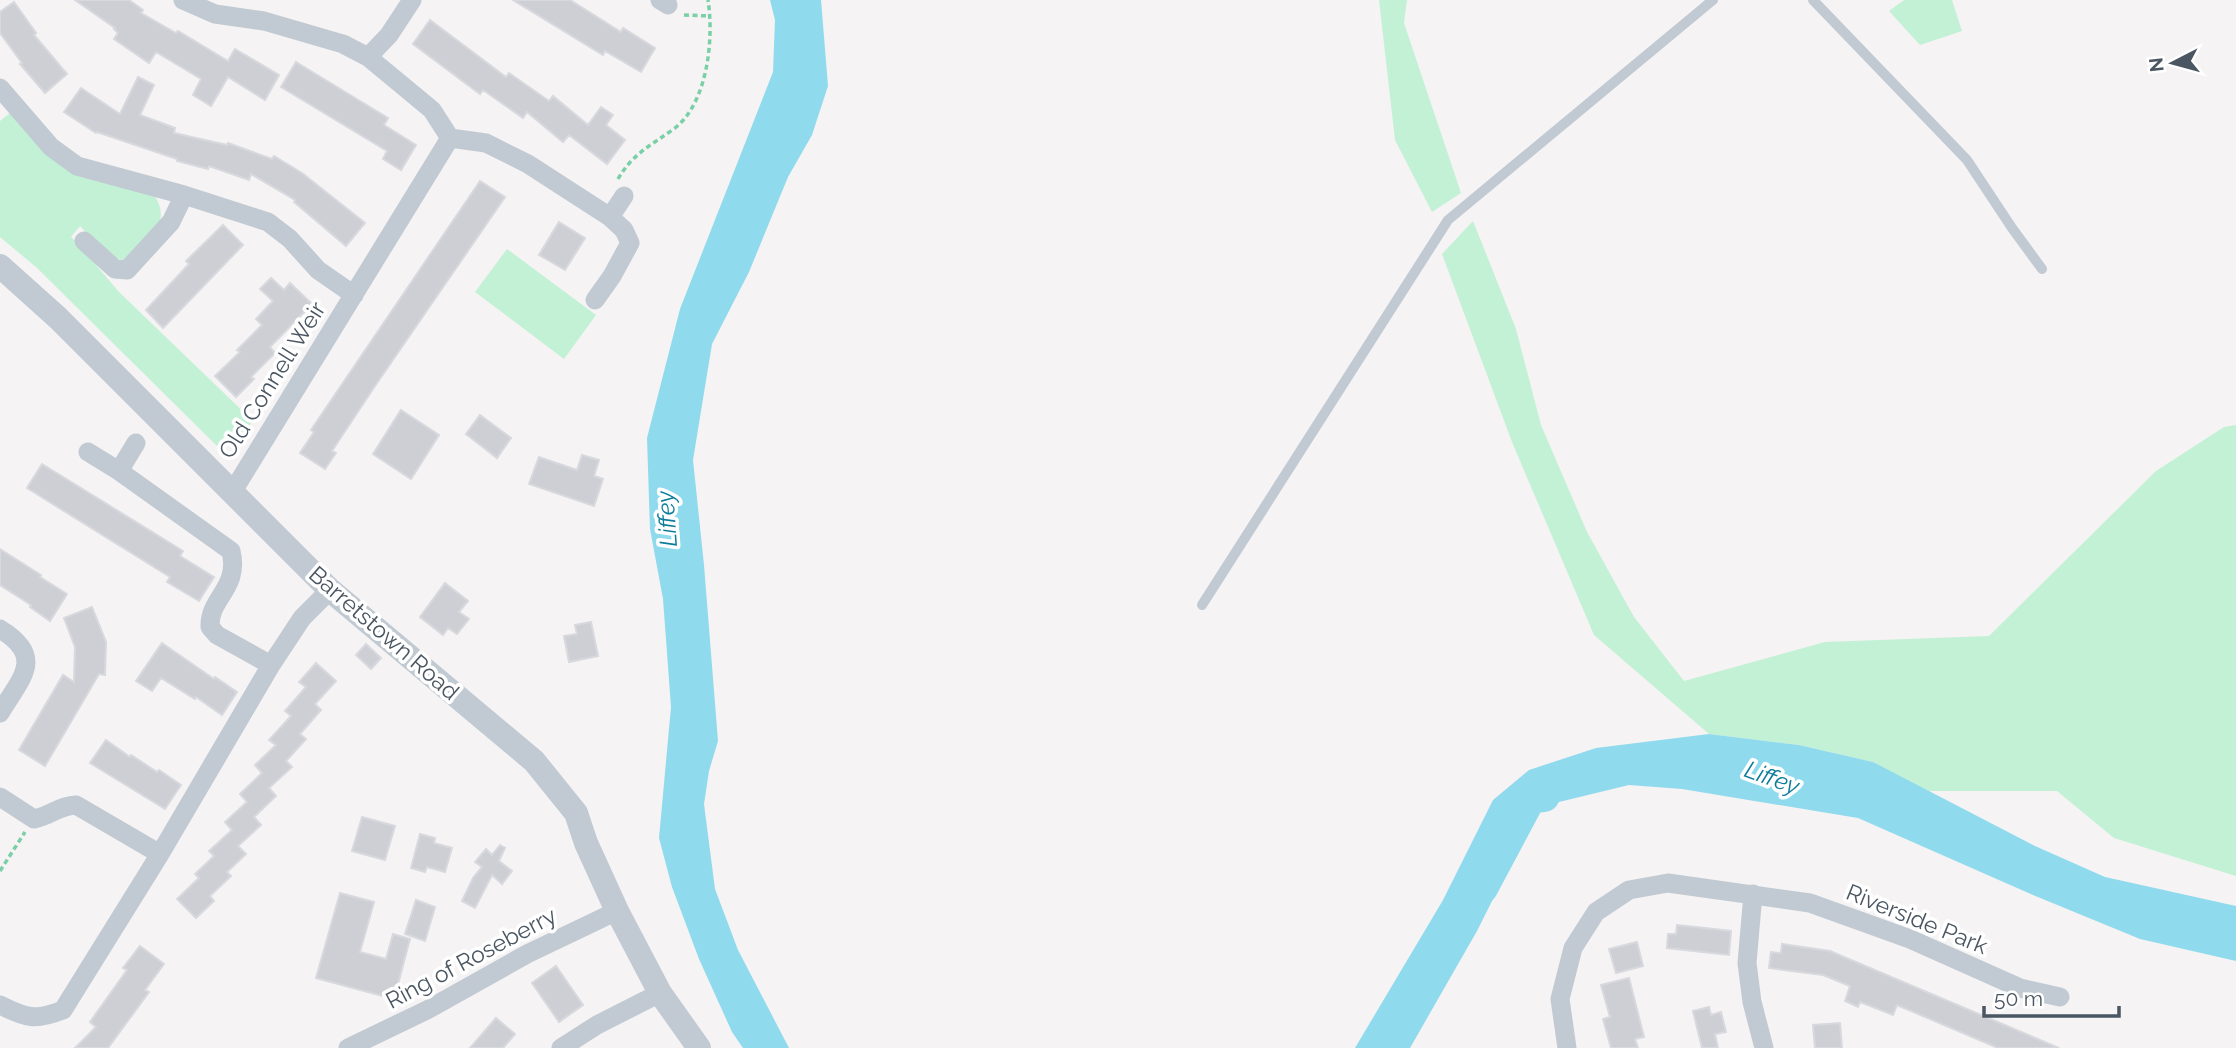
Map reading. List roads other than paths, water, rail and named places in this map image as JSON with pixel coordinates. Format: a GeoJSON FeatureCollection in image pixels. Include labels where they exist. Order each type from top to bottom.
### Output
{"type":"FeatureCollection","features":[{"type":"Feature","properties":{"kind":"street"},"geometry":{"type":"LineString","coordinates":[[183,0],[215,14],[264,22],[343,44],[368,57],[432,110],[450,138],[486,143],[518,159],[610,217],[624,230],[630,243],[595,300]]}},
{"type":"Feature","properties":{"kind":"street"},"geometry":{"type":"LineString","coordinates":[[368,57],[388,35],[412,0]]}},
{"type":"Feature","properties":{"kind":"street","name":"Old Connell Weir"},"geometry":{"type":"LineString","coordinates":[[0,88],[51,147],[77,166],[184,195],[268,222],[290,239],[318,270],[354,295]]}},
{"type":"Feature","properties":{"kind":"street","name":"Old Connell Weir"},"geometry":{"type":"LineString","coordinates":[[233,491],[450,138]]}},
{"type":"Feature","properties":{"kind":"street"},"geometry":{"type":"LineString","coordinates":[[84,241],[116,269],[127,270],[171,222],[184,195]]}},
{"type":"Feature","properties":{"kind":"street"},"geometry":{"type":"LineString","coordinates":[[610,217],[624,196]]}},
{"type":"Feature","properties":{"kind":"street","name":"Barretstown Road"},"geometry":{"type":"LineString","coordinates":[[0,266],[58,318],[330,590],[534,761],[576,813],[586,843],[617,911],[660,993],[699,1048]]}},
{"type":"Feature","properties":{"kind":"street"},"geometry":{"type":"LineString","coordinates":[[119,471],[136,443]]}},
{"type":"Feature","properties":{"kind":"street"},"geometry":{"type":"LineString","coordinates":[[88,452],[231,551],[233,575],[209,616],[210,627],[217,635],[271,665]]}},
{"type":"Feature","properties":{"kind":"street"},"geometry":{"type":"LineString","coordinates":[[0,1004],[22,1016],[45,1017],[63,1010],[160,854],[271,665],[302,618],[330,590]]}},
{"type":"Feature","properties":{"kind":"street"},"geometry":{"type":"LineString","coordinates":[[0,629],[24,648],[27,660],[23,675],[0,713]]}},
{"type":"Feature","properties":{"kind":"street"},"geometry":{"type":"LineString","coordinates":[[0,797],[34,819],[47,816],[63,806],[76,805],[160,854]]}},
{"type":"Feature","properties":{"kind":"street","name":"Riverside Park"},"geometry":{"type":"LineString","coordinates":[[1567,1048],[1560,999],[1573,948],[1596,912],[1629,890],[1668,883],[1810,903],[1910,939],[2020,988],[2060,997]]}},
{"type":"Feature","properties":{"kind":"street"},"geometry":{"type":"LineString","coordinates":[[1753,894],[1747,963],[1752,1002],[1765,1048]]}},
{"type":"Feature","properties":{"kind":"street","name":"Ring of Roseberry"},"geometry":{"type":"LineString","coordinates":[[348,1048],[427,1010],[527,954],[617,911]]}},
{"type":"Feature","properties":{"kind":"street"},"geometry":{"type":"LineString","coordinates":[[561,1048],[660,993]]}},
{"type":"Feature","properties":{"kind":"lane"},"geometry":{"type":"LineString","coordinates":[[1202,605],[1448,220],[1713,0]]}},
{"type":"Feature","properties":{"kind":"lane"},"geometry":{"type":"LineString","coordinates":[[1813,0],[1967,160],[2042,269]]}},
{"type":"Feature","properties":{"kind":"water"},"geometry":{"type":"Polygon","coordinates":[[[770,0],[821,0],[828,86],[812,135],[788,177],[749,272],[712,344],[693,460],[718,741],[709,771],[704,804],[715,889],[738,950],[789,1048],[743,1048],[732,1032],[699,959],[672,887],[659,838],[671,707],[663,599],[650,529],[647,438],[680,309],[773,72],[775,20],[770,0]]]}},
{"type":"Feature","properties":{"kind":"water"},"geometry":{"type":"Polygon","coordinates":[[[1709,734],[1799,745],[1873,762],[2035,846],[2105,877],[2236,906],[2236,961],[2140,939],[1858,818],[1682,789],[1629,785],[1559,802],[1507,828],[1501,844],[1502,881],[1477,931],[1410,1048],[1355,1048],[1443,900],[1493,800],[1529,770],[1596,748],[1709,734]]]}},
{"type":"Feature","properties":{"kind":"waterway","name":"Liffey"},"geometry":{"type":"LineString","coordinates":[[1482,888],[1530,798],[1544,796]]}}]}
